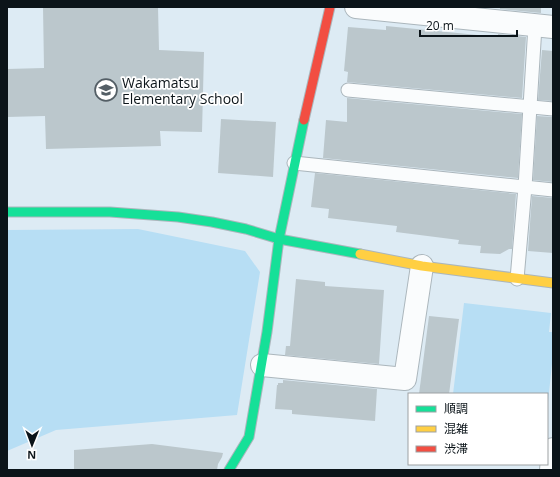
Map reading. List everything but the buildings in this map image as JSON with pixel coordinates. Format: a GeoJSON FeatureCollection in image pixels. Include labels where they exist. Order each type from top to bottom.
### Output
{"type":"FeatureCollection","features":[{"type":"Feature","properties":{"kind":"street"},"geometry":{"type":"LineString","coordinates":[[229,470],[249,436],[262,365],[279,239],[294,163],[330,7]]}},
{"type":"Feature","properties":{"kind":"street"},"geometry":{"type":"LineString","coordinates":[[356,7],[544,27]]}},
{"type":"Feature","properties":{"kind":"street"},"geometry":{"type":"LineString","coordinates":[[7,212],[154,213],[209,220],[261,232],[279,239],[422,266],[553,283]]}},
{"type":"Feature","properties":{"kind":"street"},"geometry":{"type":"LineString","coordinates":[[262,365],[405,379],[422,266]]}},
{"type":"Feature","properties":{"kind":"lane"},"geometry":{"type":"LineString","coordinates":[[517,279],[525,187],[529,107],[544,27]]}},
{"type":"Feature","properties":{"kind":"lane"},"geometry":{"type":"LineString","coordinates":[[348,90],[553,109]]}},
{"type":"Feature","properties":{"kind":"lane"},"geometry":{"type":"LineString","coordinates":[[294,163],[553,190]]}},
{"type":"Feature","properties":{"kind":"shaded area"},"geometry":{"type":"Polygon","coordinates":[[[138,229],[245,251],[260,272],[237,415],[56,430],[7,451],[7,230],[138,229]]]}},
{"type":"Feature","properties":{"kind":"shaded area"},"geometry":{"type":"Polygon","coordinates":[[[464,303],[551,313],[549,332],[553,332],[553,354],[548,402],[548,393],[453,393],[464,303]]]}},
{"type":"Feature","properties":{"kind":"traffic: fast"},"geometry":{"type":"LineString","coordinates":[[229,470],[249,437],[267,332],[279,239],[304,120]]}},
{"type":"Feature","properties":{"kind":"traffic: fast"},"geometry":{"type":"LineString","coordinates":[[7,212],[110,212],[178,217],[212,222],[246,229],[279,239],[360,254]]}},
{"type":"Feature","properties":{"kind":"traffic: slow"},"geometry":{"type":"LineString","coordinates":[[360,254],[422,266],[553,283]]}},
{"type":"Feature","properties":{"kind":"traffic: jam"},"geometry":{"type":"LineString","coordinates":[[304,120],[330,7]]}},
{"type":"Feature","properties":{"kind":"place","name":"Wakamatsu Elementary School"},"geometry":{"type":"Point","coordinates":[106,90]}}]}
